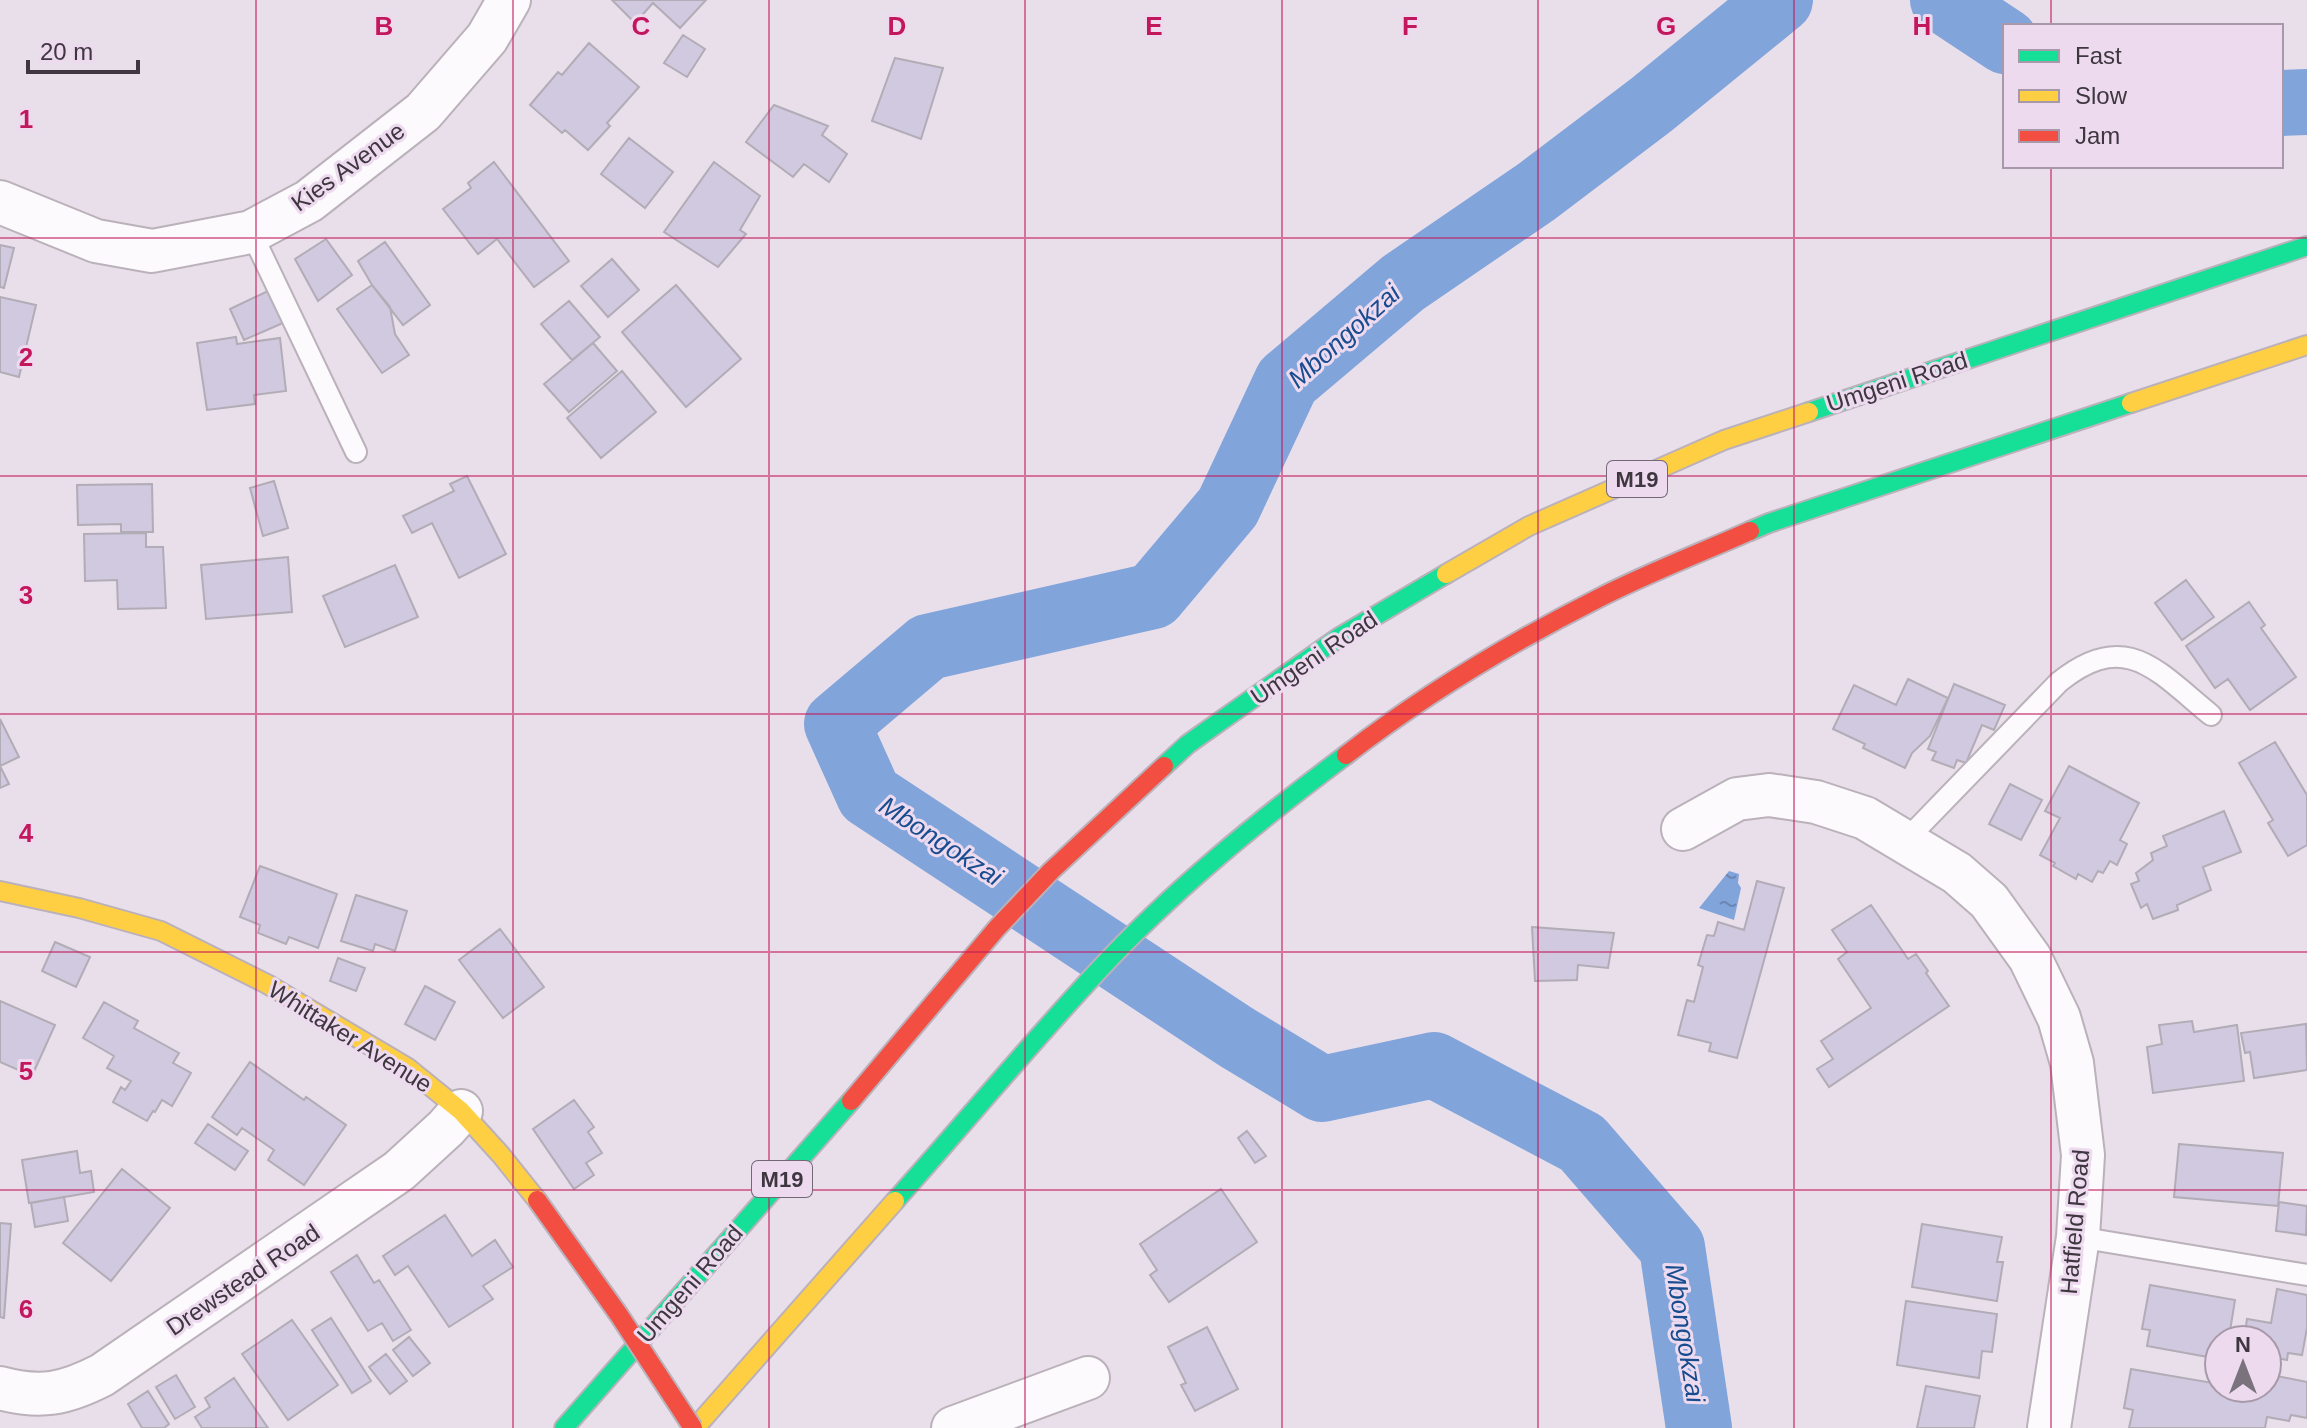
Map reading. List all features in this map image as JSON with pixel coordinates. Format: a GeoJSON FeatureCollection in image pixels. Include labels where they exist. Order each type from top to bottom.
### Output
{"type":"FeatureCollection","features":[{"type":"Feature","properties":{"kind":"main road","name":"Umgeni Road"},"geometry":{"type":"LineString","coordinates":[[564,1428],[855,1096],[997,928],[1051,871],[1188,744],[1338,638],[1529,526],[1724,440],[2307,246]]}},
{"type":"Feature","properties":{"kind":"main road"},"geometry":{"type":"LineString","coordinates":[[694,1428],[1131,936],[1273,810],[1398,715],[1488,657],[1602,596],[1769,523],[2307,345]]}},
{"type":"Feature","properties":{"kind":"main road","name":"Whittaker Avenue"},"geometry":{"type":"LineString","coordinates":[[0,891],[79,908],[161,931],[267,984],[408,1068],[461,1111],[537,1200],[694,1428]]}},
{"type":"Feature","properties":{"kind":"street","name":"Kies Avenue"},"geometry":{"type":"LineString","coordinates":[[0,202],[96,241],[152,251],[251,232],[309,201],[423,112],[487,38],[509,0]]}},
{"type":"Feature","properties":{"kind":"street","name":"Hatfield Road"},"geometry":{"type":"LineString","coordinates":[[1683,829],[1737,799],[1769,795],[1816,802],[1865,818],[1957,873],[1989,901],[2030,958],[2059,1018],[2072,1063],[2083,1155],[2078,1237],[2049,1428]]}},
{"type":"Feature","properties":{"kind":"street","name":"Drewstead Road"},"geometry":{"type":"LineString","coordinates":[[0,1388],[17,1393],[48,1395],[75,1389],[102,1375],[399,1171],[461,1111]]}},
{"type":"Feature","properties":{"kind":"street"},"geometry":{"type":"LineString","coordinates":[[953,1428],[1088,1378]]}},
{"type":"Feature","properties":{"kind":"lane"},"geometry":{"type":"LineString","coordinates":[[251,232],[356,452]]}},
{"type":"Feature","properties":{"kind":"lane"},"geometry":{"type":"LineString","coordinates":[[1905,841],[2059,682],[2093,660],[2114,655],[2133,658],[2158,672],[2211,715]]}},
{"type":"Feature","properties":{"kind":"lane"},"geometry":{"type":"LineString","coordinates":[[2078,1237],[2307,1275]]}},
{"type":"Feature","properties":{"kind":"water"},"geometry":{"type":"Polygon","coordinates":[[[1729,871],[1739,874],[1741,888],[1734,920],[1699,908],[1729,871]]]}},
{"type":"Feature","properties":{"kind":"building"},"geometry":{"type":"Polygon","coordinates":[[[612,0],[706,0],[680,28],[653,3],[635,23],[612,0]]]}},
{"type":"Feature","properties":{"kind":"building"},"geometry":{"type":"Polygon","coordinates":[[[683,35],[705,49],[687,77],[664,63],[683,35]]]}},
{"type":"Feature","properties":{"kind":"building"},"geometry":{"type":"Polygon","coordinates":[[[589,43],[639,87],[588,150],[565,130],[562,133],[530,105],[558,72],[562,75],[589,43]]]}},
{"type":"Feature","properties":{"kind":"building"},"geometry":{"type":"Polygon","coordinates":[[[895,58],[943,68],[921,139],[872,121],[895,58]]]}},
{"type":"Feature","properties":{"kind":"building"},"geometry":{"type":"Polygon","coordinates":[[[774,105],[828,126],[822,135],[847,154],[829,182],[804,164],[793,177],[746,142],[774,105]]]}},
{"type":"Feature","properties":{"kind":"building"},"geometry":{"type":"Polygon","coordinates":[[[629,138],[673,172],[645,208],[601,174],[629,138]]]}},
{"type":"Feature","properties":{"kind":"building"},"geometry":{"type":"Polygon","coordinates":[[[494,162],[569,261],[534,287],[497,239],[478,254],[443,209],[471,188],[468,183],[494,162]]]}},
{"type":"Feature","properties":{"kind":"building"},"geometry":{"type":"Polygon","coordinates":[[[714,162],[760,196],[740,230],[746,234],[718,267],[664,232],[714,162]]]}},
{"type":"Feature","properties":{"kind":"building"},"geometry":{"type":"Polygon","coordinates":[[[326,239],[352,275],[318,301],[295,259],[326,239]]]}},
{"type":"Feature","properties":{"kind":"building"},"geometry":{"type":"Polygon","coordinates":[[[385,242],[430,305],[403,325],[358,261],[385,242]]]}},
{"type":"Feature","properties":{"kind":"building"},"geometry":{"type":"Polygon","coordinates":[[[0,245],[14,248],[4,288],[0,287],[0,245]]]}},
{"type":"Feature","properties":{"kind":"building"},"geometry":{"type":"Polygon","coordinates":[[[612,259],[639,290],[608,317],[581,286],[612,259]]]}},
{"type":"Feature","properties":{"kind":"building"},"geometry":{"type":"Polygon","coordinates":[[[372,285],[390,307],[395,334],[409,355],[382,373],[337,309],[372,285]]]}},
{"type":"Feature","properties":{"kind":"building"},"geometry":{"type":"Polygon","coordinates":[[[676,285],[741,359],[686,407],[622,332],[676,285]]]}},
{"type":"Feature","properties":{"kind":"building"},"geometry":{"type":"Polygon","coordinates":[[[268,291],[283,323],[244,340],[230,309],[268,291]]]}},
{"type":"Feature","properties":{"kind":"building"},"geometry":{"type":"Polygon","coordinates":[[[0,297],[36,305],[19,377],[0,372],[0,297]]]}},
{"type":"Feature","properties":{"kind":"building"},"geometry":{"type":"Polygon","coordinates":[[[569,301],[600,337],[572,360],[541,324],[569,301]]]}},
{"type":"Feature","properties":{"kind":"building"},"geometry":{"type":"Polygon","coordinates":[[[236,337],[237,344],[280,338],[286,391],[254,395],[255,404],[207,410],[197,343],[236,337]]]}},
{"type":"Feature","properties":{"kind":"building"},"geometry":{"type":"Polygon","coordinates":[[[593,343],[617,371],[569,412],[544,384],[593,343]]]}},
{"type":"Feature","properties":{"kind":"building"},"geometry":{"type":"Polygon","coordinates":[[[622,371],[656,412],[601,458],[567,418],[622,371]]]}},
{"type":"Feature","properties":{"kind":"building"},"geometry":{"type":"Polygon","coordinates":[[[467,476],[506,554],[459,578],[432,523],[412,533],[403,516],[454,491],[450,484],[467,476]]]}},
{"type":"Feature","properties":{"kind":"building"},"geometry":{"type":"Polygon","coordinates":[[[274,481],[288,528],[263,536],[250,488],[274,481]]]}},
{"type":"Feature","properties":{"kind":"building"},"geometry":{"type":"Polygon","coordinates":[[[152,484],[153,532],[121,532],[121,524],[78,525],[77,485],[152,484]]]}},
{"type":"Feature","properties":{"kind":"building"},"geometry":{"type":"Polygon","coordinates":[[[146,533],[146,547],[163,547],[166,608],[118,609],[117,580],[85,581],[84,534],[146,533]]]}},
{"type":"Feature","properties":{"kind":"building"},"geometry":{"type":"Polygon","coordinates":[[[288,557],[292,612],[206,619],[201,565],[288,557]]]}},
{"type":"Feature","properties":{"kind":"building"},"geometry":{"type":"Polygon","coordinates":[[[395,565],[418,617],[345,647],[323,596],[395,565]]]}},
{"type":"Feature","properties":{"kind":"building"},"geometry":{"type":"Polygon","coordinates":[[[2186,580],[2214,617],[2182,640],[2155,603],[2186,580]]]}},
{"type":"Feature","properties":{"kind":"building"},"geometry":{"type":"Polygon","coordinates":[[[2249,602],[2265,625],[2261,628],[2296,677],[2250,710],[2228,679],[2215,688],[2186,646],[2249,602]]]}},
{"type":"Feature","properties":{"kind":"building"},"geometry":{"type":"Polygon","coordinates":[[[1908,679],[1948,698],[1930,736],[1912,753],[1905,768],[1863,748],[1865,744],[1833,729],[1854,685],[1896,705],[1908,679]]]}},
{"type":"Feature","properties":{"kind":"building"},"geometry":{"type":"Polygon","coordinates":[[[1954,684],[2005,705],[1994,730],[1982,725],[1966,763],[1957,760],[1954,768],[1932,760],[1936,752],[1928,749],[1954,684]]]}},
{"type":"Feature","properties":{"kind":"building"},"geometry":{"type":"Polygon","coordinates":[[[0,719],[19,757],[0,766],[0,719]]]}},
{"type":"Feature","properties":{"kind":"building"},"geometry":{"type":"Polygon","coordinates":[[[2275,742],[2307,795],[2307,845],[2288,856],[2268,823],[2273,820],[2239,763],[2275,742]]]}},
{"type":"Feature","properties":{"kind":"building"},"geometry":{"type":"Polygon","coordinates":[[[0,766],[9,784],[0,788],[0,766]]]}},
{"type":"Feature","properties":{"kind":"building"},"geometry":{"type":"Polygon","coordinates":[[[2069,766],[2139,803],[2120,840],[2127,844],[2117,865],[2110,861],[2103,873],[2098,871],[2092,882],[2078,874],[2076,879],[2040,855],[2060,818],[2045,811],[2069,766]]]}},
{"type":"Feature","properties":{"kind":"building"},"geometry":{"type":"Polygon","coordinates":[[[2010,784],[2042,800],[2021,840],[1989,824],[2010,784]]]}},
{"type":"Feature","properties":{"kind":"building"},"geometry":{"type":"Polygon","coordinates":[[[2224,811],[2241,852],[2203,867],[2211,890],[2177,905],[2178,910],[2153,919],[2147,904],[2141,908],[2131,884],[2139,881],[2136,873],[2153,860],[2151,853],[2167,846],[2163,836],[2224,811]]]}},
{"type":"Feature","properties":{"kind":"building"},"geometry":{"type":"Polygon","coordinates":[[[260,866],[337,894],[318,948],[289,937],[286,944],[258,933],[260,925],[240,917],[260,866]]]}},
{"type":"Feature","properties":{"kind":"building"},"geometry":{"type":"Polygon","coordinates":[[[1757,881],[1784,888],[1737,1058],[1709,1051],[1711,1043],[1678,1035],[1687,1000],[1694,1002],[1703,967],[1698,965],[1707,935],[1714,936],[1718,922],[1744,930],[1757,881]]]}},
{"type":"Feature","properties":{"kind":"building"},"geometry":{"type":"Polygon","coordinates":[[[356,895],[407,911],[395,951],[375,944],[373,951],[341,941],[356,895]]]}},
{"type":"Feature","properties":{"kind":"building"},"geometry":{"type":"Polygon","coordinates":[[[1871,905],[1908,959],[1916,954],[1949,1006],[1829,1087],[1817,1069],[1833,1059],[1821,1041],[1871,1008],[1838,959],[1847,952],[1832,930],[1871,905]]]}},
{"type":"Feature","properties":{"kind":"building"},"geometry":{"type":"Polygon","coordinates":[[[1532,927],[1614,933],[1608,968],[1578,965],[1577,980],[1535,981],[1532,927]]]}},
{"type":"Feature","properties":{"kind":"building"},"geometry":{"type":"Polygon","coordinates":[[[500,929],[544,987],[503,1018],[459,960],[500,929]]]}},
{"type":"Feature","properties":{"kind":"building"},"geometry":{"type":"Polygon","coordinates":[[[55,942],[90,957],[76,987],[42,971],[55,942]]]}},
{"type":"Feature","properties":{"kind":"building"},"geometry":{"type":"Polygon","coordinates":[[[338,958],[365,968],[356,991],[330,981],[338,958]]]}},
{"type":"Feature","properties":{"kind":"building"},"geometry":{"type":"Polygon","coordinates":[[[425,986],[455,1002],[435,1040],[405,1024],[425,986]]]}},
{"type":"Feature","properties":{"kind":"building"},"geometry":{"type":"Polygon","coordinates":[[[0,1001],[55,1025],[32,1076],[0,1062],[0,1001]]]}},
{"type":"Feature","properties":{"kind":"building"},"geometry":{"type":"Polygon","coordinates":[[[104,1002],[138,1021],[134,1028],[179,1053],[173,1063],[191,1073],[172,1106],[162,1100],[147,1121],[113,1102],[121,1087],[125,1090],[131,1081],[107,1068],[114,1056],[83,1038],[104,1002]]]}},
{"type":"Feature","properties":{"kind":"building"},"geometry":{"type":"Polygon","coordinates":[[[2192,1021],[2194,1032],[2237,1025],[2244,1081],[2153,1093],[2147,1047],[2162,1044],[2159,1025],[2192,1021]]]}},
{"type":"Feature","properties":{"kind":"building"},"geometry":{"type":"Polygon","coordinates":[[[2306,1024],[2307,1070],[2254,1078],[2250,1052],[2245,1053],[2241,1033],[2306,1024]]]}},
{"type":"Feature","properties":{"kind":"building"},"geometry":{"type":"Polygon","coordinates":[[[250,1062],[346,1125],[304,1185],[268,1160],[274,1150],[242,1128],[237,1135],[212,1117],[250,1062]]]}},
{"type":"Feature","properties":{"kind":"building"},"geometry":{"type":"Polygon","coordinates":[[[574,1100],[594,1127],[588,1132],[602,1153],[586,1163],[594,1175],[574,1189],[533,1129],[574,1100]]]}},
{"type":"Feature","properties":{"kind":"building"},"geometry":{"type":"Polygon","coordinates":[[[208,1124],[248,1151],[235,1170],[195,1143],[208,1124]]]}},
{"type":"Feature","properties":{"kind":"building"},"geometry":{"type":"Polygon","coordinates":[[[1247,1131],[1266,1156],[1255,1163],[1238,1138],[1247,1131]]]}},
{"type":"Feature","properties":{"kind":"building"},"geometry":{"type":"Polygon","coordinates":[[[2179,1144],[2283,1153],[2278,1206],[2174,1197],[2179,1144]]]}},
{"type":"Feature","properties":{"kind":"building"},"geometry":{"type":"Polygon","coordinates":[[[77,1151],[80,1173],[91,1171],[94,1192],[29,1203],[22,1160],[77,1151]]]}},
{"type":"Feature","properties":{"kind":"building"},"geometry":{"type":"Polygon","coordinates":[[[122,1169],[170,1208],[111,1281],[63,1243],[122,1169]]]}},
{"type":"Feature","properties":{"kind":"building"},"geometry":{"type":"Polygon","coordinates":[[[1221,1189],[1257,1242],[1169,1302],[1150,1275],[1157,1270],[1140,1244],[1221,1189]]]}},
{"type":"Feature","properties":{"kind":"building"},"geometry":{"type":"Polygon","coordinates":[[[64,1197],[68,1221],[35,1227],[31,1203],[64,1197]]]}},
{"type":"Feature","properties":{"kind":"building"},"geometry":{"type":"Polygon","coordinates":[[[2279,1202],[2307,1206],[2306,1235],[2276,1231],[2279,1202]]]}},
{"type":"Feature","properties":{"kind":"building"},"geometry":{"type":"Polygon","coordinates":[[[445,1215],[472,1256],[495,1240],[513,1267],[483,1286],[493,1299],[449,1327],[408,1266],[395,1275],[383,1256],[445,1215]]]}},
{"type":"Feature","properties":{"kind":"building"},"geometry":{"type":"Polygon","coordinates":[[[0,1223],[11,1224],[4,1318],[0,1317],[0,1223]]]}},
{"type":"Feature","properties":{"kind":"building"},"geometry":{"type":"Polygon","coordinates":[[[1922,1224],[2002,1237],[1997,1262],[2003,1262],[1997,1301],[1912,1287],[1922,1224]]]}},
{"type":"Feature","properties":{"kind":"building"},"geometry":{"type":"Polygon","coordinates":[[[357,1255],[374,1283],[379,1280],[411,1330],[393,1341],[382,1323],[368,1331],[331,1272],[357,1255]]]}},
{"type":"Feature","properties":{"kind":"building"},"geometry":{"type":"Polygon","coordinates":[[[2150,1285],[2235,1300],[2231,1324],[2203,1324],[2203,1356],[2147,1346],[2150,1330],[2142,1329],[2150,1285]]]}},
{"type":"Feature","properties":{"kind":"building"},"geometry":{"type":"Polygon","coordinates":[[[2277,1289],[2307,1295],[2307,1328],[2302,1355],[2288,1353],[2287,1360],[2283,1359],[2283,1324],[2246,1324],[2247,1319],[2271,1323],[2277,1289]]]}},
{"type":"Feature","properties":{"kind":"building"},"geometry":{"type":"Polygon","coordinates":[[[1906,1301],[1997,1314],[1992,1352],[1982,1351],[1979,1378],[1897,1365],[1906,1301]]]}},
{"type":"Feature","properties":{"kind":"building"},"geometry":{"type":"Polygon","coordinates":[[[331,1318],[371,1381],[352,1393],[312,1330],[331,1318]]]}},
{"type":"Feature","properties":{"kind":"building"},"geometry":{"type":"Polygon","coordinates":[[[292,1320],[338,1385],[288,1420],[242,1354],[292,1320]]]}},
{"type":"Feature","properties":{"kind":"building"},"geometry":{"type":"Polygon","coordinates":[[[1207,1327],[1238,1389],[1195,1411],[1181,1385],[1186,1383],[1168,1347],[1207,1327]]]}},
{"type":"Feature","properties":{"kind":"building"},"geometry":{"type":"Polygon","coordinates":[[[409,1337],[430,1363],[413,1376],[393,1350],[409,1337]]]}},
{"type":"Feature","properties":{"kind":"building"},"geometry":{"type":"Polygon","coordinates":[[[386,1354],[407,1381],[390,1394],[369,1367],[386,1354]]]}},
{"type":"Feature","properties":{"kind":"building"},"geometry":{"type":"Polygon","coordinates":[[[2131,1369],[2203,1381],[2203,1404],[2283,1404],[2283,1377],[2307,1382],[2307,1418],[2291,1415],[2289,1421],[2267,1417],[2265,1428],[2129,1428],[2133,1410],[2124,1408],[2131,1369]]]}},
{"type":"Feature","properties":{"kind":"building"},"geometry":{"type":"Polygon","coordinates":[[[176,1375],[195,1407],[175,1419],[156,1387],[176,1375]]]}},
{"type":"Feature","properties":{"kind":"building"},"geometry":{"type":"Polygon","coordinates":[[[234,1378],[268,1428],[202,1428],[195,1417],[210,1407],[205,1398],[234,1378]]]}},
{"type":"Feature","properties":{"kind":"building"},"geometry":{"type":"Polygon","coordinates":[[[1926,1386],[1980,1396],[1974,1428],[1917,1428],[1926,1386]]]}},
{"type":"Feature","properties":{"kind":"building"},"geometry":{"type":"Polygon","coordinates":[[[148,1391],[169,1424],[164,1428],[142,1428],[128,1404],[148,1391]]]}},
{"type":"Feature","properties":{"kind":"waterway","name":"Mbongokzai"},"geometry":{"type":"LineString","coordinates":[[1699,1428],[1672,1247],[1582,1143],[1434,1065],[1322,1089],[1236,1037],[869,795],[837,724],[928,647],[1153,596],[1228,507],[1287,381],[1403,283],[1536,192],[1651,105],[1780,0]]}},
{"type":"Feature","properties":{"kind":"waterway","name":"Mbongokzai"},"geometry":{"type":"LineString","coordinates":[[1943,0],[2003,40]]}},
{"type":"Feature","properties":{"kind":"waterway","name":"Mbongokzai"},"geometry":{"type":"LineString","coordinates":[[2283,103],[2307,102]]}},
{"type":"Feature","properties":{"kind":"traffic: fast"},"geometry":{"type":"LineString","coordinates":[[1809,412],[2307,246]]}},
{"type":"Feature","properties":{"kind":"traffic: fast"},"geometry":{"type":"LineString","coordinates":[[1750,531],[2131,403]]}},
{"type":"Feature","properties":{"kind":"traffic: fast"},"geometry":{"type":"LineString","coordinates":[[1164,766],[1188,744],[1338,638],[1446,574]]}},
{"type":"Feature","properties":{"kind":"traffic: fast"},"geometry":{"type":"LineString","coordinates":[[895,1201],[1046,1028],[1155,913],[1281,805],[1346,755]]}},
{"type":"Feature","properties":{"kind":"traffic: fast"},"geometry":{"type":"LineString","coordinates":[[564,1428],[851,1101]]}},
{"type":"Feature","properties":{"kind":"traffic: slow"},"geometry":{"type":"LineString","coordinates":[[2131,403],[2307,345]]}},
{"type":"Feature","properties":{"kind":"traffic: slow"},"geometry":{"type":"LineString","coordinates":[[1446,574],[1529,526],[1724,440],[1809,412]]}},
{"type":"Feature","properties":{"kind":"traffic: slow"},"geometry":{"type":"LineString","coordinates":[[0,891],[79,908],[161,931],[267,984],[408,1068],[461,1111],[537,1200]]}},
{"type":"Feature","properties":{"kind":"traffic: slow"},"geometry":{"type":"LineString","coordinates":[[695,1428],[895,1201]]}},
{"type":"Feature","properties":{"kind":"traffic: jam"},"geometry":{"type":"LineString","coordinates":[[1346,755],[1437,690],[1533,633],[1618,589],[1750,531]]}},
{"type":"Feature","properties":{"kind":"traffic: jam"},"geometry":{"type":"LineString","coordinates":[[851,1101],[997,928],[1051,871],[1164,766]]}},
{"type":"Feature","properties":{"kind":"traffic: jam"},"geometry":{"type":"LineString","coordinates":[[537,1200],[619,1315],[693,1428]]}}]}
